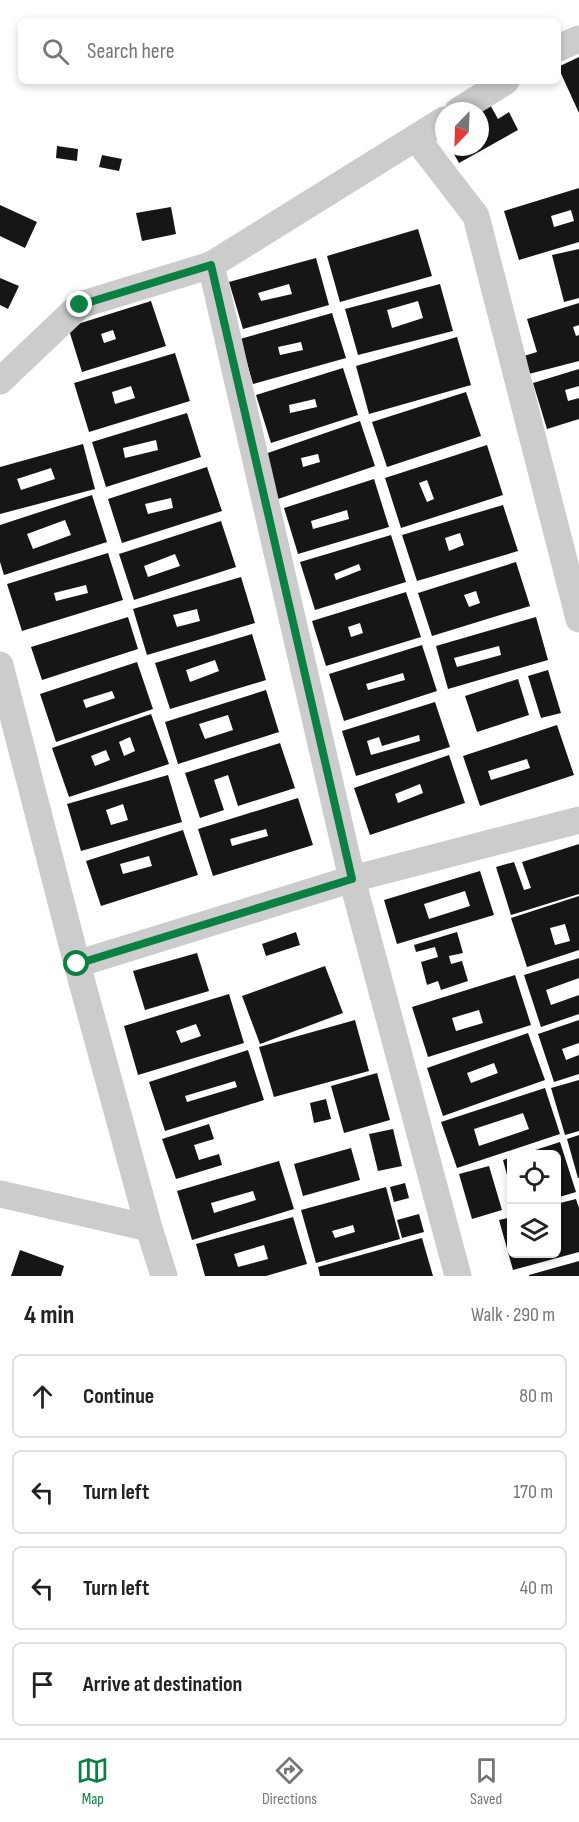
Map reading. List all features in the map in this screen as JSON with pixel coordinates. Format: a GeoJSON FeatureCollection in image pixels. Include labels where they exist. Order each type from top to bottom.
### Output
{"type":"FeatureCollection","features":[{"type":"Feature","properties":{"kind":"street"},"geometry":{"type":"LineString","coordinates":[[561,47],[579,39]]}},
{"type":"Feature","properties":{"kind":"street"},"geometry":{"type":"LineString","coordinates":[[472,102],[501,84]]}},
{"type":"Feature","properties":{"kind":"street"},"geometry":{"type":"LineString","coordinates":[[0,381],[80,305],[211,265],[435,126]]}},
{"type":"Feature","properties":{"kind":"street"},"geometry":{"type":"LineString","coordinates":[[416,138],[476,216],[579,619]]}},
{"type":"Feature","properties":{"kind":"street"},"geometry":{"type":"LineString","coordinates":[[211,265],[352,879],[458,1276]]}},
{"type":"Feature","properties":{"kind":"street"},"geometry":{"type":"LineString","coordinates":[[0,665],[77,964],[164,1276]]}},
{"type":"Feature","properties":{"kind":"street"},"geometry":{"type":"LineString","coordinates":[[77,964],[352,879],[579,820]]}},
{"type":"Feature","properties":{"kind":"street"},"geometry":{"type":"LineString","coordinates":[[0,1194],[149,1228]]}},
{"type":"Feature","properties":{"kind":"building"},"geometry":{"type":"Polygon","coordinates":[[[579,57],[579,113],[561,74],[561,66],[579,57]]]}},
{"type":"Feature","properties":{"kind":"building"},"geometry":{"type":"Polygon","coordinates":[[[489,103],[498,119],[509,112],[518,130],[489,146],[489,103]]]}},
{"type":"Feature","properties":{"kind":"building"},"geometry":{"type":"Polygon","coordinates":[[[57,146],[78,149],[77,161],[56,158],[57,146]]]}},
{"type":"Feature","properties":{"kind":"building"},"geometry":{"type":"Polygon","coordinates":[[[102,155],[122,159],[119,171],[99,167],[102,155]]]}},
{"type":"Feature","properties":{"kind":"building"},"geometry":{"type":"Polygon","coordinates":[[[455,156],[472,156],[459,163],[455,156]]]}},
{"type":"Feature","properties":{"kind":"building"},"geometry":{"type":"Polygon","coordinates":[[[579,188],[579,242],[519,260],[504,211],[579,188]],[[571,210],[551,216],[554,227],[574,221],[571,210]]]}},
{"type":"Feature","properties":{"kind":"building"},"geometry":{"type":"Polygon","coordinates":[[[0,205],[37,222],[25,248],[0,236],[0,205]]]}},
{"type":"Feature","properties":{"kind":"building"},"geometry":{"type":"Polygon","coordinates":[[[171,207],[176,234],[142,241],[136,213],[171,207]]]}},
{"type":"Feature","properties":{"kind":"building"},"geometry":{"type":"Polygon","coordinates":[[[418,229],[432,276],[340,302],[327,256],[418,229]]]}},
{"type":"Feature","properties":{"kind":"building"},"geometry":{"type":"Polygon","coordinates":[[[579,249],[579,298],[564,302],[552,255],[579,249]]]}},
{"type":"Feature","properties":{"kind":"building"},"geometry":{"type":"Polygon","coordinates":[[[316,258],[329,305],[243,329],[229,282],[316,258]],[[289,284],[258,293],[261,301],[292,294],[289,284]]]}},
{"type":"Feature","properties":{"kind":"building"},"geometry":{"type":"Polygon","coordinates":[[[0,278],[19,286],[8,309],[0,305],[0,278]]]}},
{"type":"Feature","properties":{"kind":"building"},"geometry":{"type":"Polygon","coordinates":[[[440,284],[453,331],[358,355],[345,309],[440,284]],[[418,301],[387,310],[392,328],[423,318],[418,301]]]}},
{"type":"Feature","properties":{"kind":"building"},"geometry":{"type":"Polygon","coordinates":[[[151,301],[166,346],[82,372],[68,327],[151,301]],[[113,330],[101,334],[104,343],[116,339],[113,330]]]}},
{"type":"Feature","properties":{"kind":"building"},"geometry":{"type":"Polygon","coordinates":[[[579,303],[579,325],[573,327],[576,336],[579,335],[579,361],[521,376],[517,358],[537,352],[527,319],[579,303]]]}},
{"type":"Feature","properties":{"kind":"building"},"geometry":{"type":"Polygon","coordinates":[[[332,313],[346,358],[253,384],[240,339],[332,313]],[[301,342],[278,347],[280,355],[303,350],[301,342]]]}},
{"type":"Feature","properties":{"kind":"building"},"geometry":{"type":"Polygon","coordinates":[[[457,337],[471,385],[369,414],[356,366],[457,337]]]}},
{"type":"Feature","properties":{"kind":"building"},"geometry":{"type":"Polygon","coordinates":[[[175,353],[190,401],[89,432],[74,383],[175,353]],[[131,386],[112,392],[115,404],[135,398],[131,386]]]}},
{"type":"Feature","properties":{"kind":"building"},"geometry":{"type":"Polygon","coordinates":[[[343,368],[358,415],[271,443],[256,395],[343,368]],[[315,399],[289,405],[290,413],[317,407],[315,399]]]}},
{"type":"Feature","properties":{"kind":"building"},"geometry":{"type":"Polygon","coordinates":[[[579,369],[579,386],[565,390],[568,401],[579,398],[579,419],[547,429],[533,383],[579,369]]]}},
{"type":"Feature","properties":{"kind":"building"},"geometry":{"type":"Polygon","coordinates":[[[466,392],[481,436],[387,467],[372,422],[466,392]]]}},
{"type":"Feature","properties":{"kind":"building"},"geometry":{"type":"Polygon","coordinates":[[[187,413],[201,457],[106,487],[92,442],[187,413]],[[156,440],[123,448],[125,458],[158,450],[156,440]]]}},
{"type":"Feature","properties":{"kind":"building"},"geometry":{"type":"Polygon","coordinates":[[[360,421],[375,466],[278,499],[262,455],[360,421]],[[318,454],[301,458],[303,467],[320,462],[318,454]]]}},
{"type":"Feature","properties":{"kind":"building"},"geometry":{"type":"Polygon","coordinates":[[[83,444],[95,489],[0,514],[0,467],[83,444]],[[51,468],[17,479],[21,490],[55,479],[51,468]]]}},
{"type":"Feature","properties":{"kind":"building"},"geometry":{"type":"Polygon","coordinates":[[[487,445],[503,495],[401,528],[385,478],[487,445]],[[427,480],[419,483],[427,502],[434,499],[427,480]]]}},
{"type":"Feature","properties":{"kind":"building"},"geometry":{"type":"Polygon","coordinates":[[[207,467],[222,511],[122,543],[108,499],[207,467]],[[171,498],[145,504],[148,514],[173,508],[171,498]]]}},
{"type":"Feature","properties":{"kind":"building"},"geometry":{"type":"Polygon","coordinates":[[[374,479],[389,527],[298,554],[284,508],[374,479]],[[347,510],[311,521],[313,529],[349,519],[347,510]]]}},
{"type":"Feature","properties":{"kind":"building"},"geometry":{"type":"Polygon","coordinates":[[[92,495],[107,542],[4,575],[0,562],[0,525],[92,495]],[[65,520],[27,534],[33,549],[71,535],[65,520]]]}},
{"type":"Feature","properties":{"kind":"building"},"geometry":{"type":"Polygon","coordinates":[[[503,505],[518,551],[417,581],[402,535],[503,505]],[[460,533],[445,538],[449,551],[464,545],[460,533]]]}},
{"type":"Feature","properties":{"kind":"building"},"geometry":{"type":"Polygon","coordinates":[[[221,521],[236,567],[134,600],[119,554],[221,521]],[[175,554],[144,566],[148,577],[180,566],[175,554]]]}},
{"type":"Feature","properties":{"kind":"building"},"geometry":{"type":"Polygon","coordinates":[[[391,535],[406,582],[315,610],[300,562],[391,535]],[[359,564],[334,574],[336,580],[361,570],[359,564]]]}},
{"type":"Feature","properties":{"kind":"building"},"geometry":{"type":"Polygon","coordinates":[[[108,553],[123,600],[22,631],[7,584],[108,553]],[[86,585],[54,593],[56,601],[88,593],[86,585]]]}},
{"type":"Feature","properties":{"kind":"building"},"geometry":{"type":"Polygon","coordinates":[[[516,562],[530,606],[432,636],[418,593],[516,562]],[[476,591],[464,595],[469,607],[480,603],[476,591]]]}},
{"type":"Feature","properties":{"kind":"building"},"geometry":{"type":"Polygon","coordinates":[[[241,577],[255,623],[147,655],[133,609],[241,577]],[[197,609],[173,615],[177,627],[200,621],[197,609]]]}},
{"type":"Feature","properties":{"kind":"building"},"geometry":{"type":"Polygon","coordinates":[[[406,592],[421,637],[326,666],[312,621],[406,592]],[[360,623],[348,627],[351,637],[363,633],[360,623]]]}},
{"type":"Feature","properties":{"kind":"building"},"geometry":{"type":"Polygon","coordinates":[[[128,617],[138,649],[42,680],[31,647],[128,617]]]}},
{"type":"Feature","properties":{"kind":"building"},"geometry":{"type":"Polygon","coordinates":[[[536,617],[548,660],[448,689],[436,646],[536,617]],[[499,646],[454,658],[457,667],[501,655],[499,646]]]}},
{"type":"Feature","properties":{"kind":"building"},"geometry":{"type":"Polygon","coordinates":[[[252,634],[266,680],[170,709],[155,663],[252,634]],[[215,660],[186,670],[190,682],[219,671],[215,660]]]}},
{"type":"Feature","properties":{"kind":"building"},"geometry":{"type":"Polygon","coordinates":[[[422,645],[437,691],[344,721],[329,674],[422,645]],[[403,673],[366,684],[368,690],[405,680],[403,673]]]}},
{"type":"Feature","properties":{"kind":"building"},"geometry":{"type":"Polygon","coordinates":[[[137,662],[153,709],[56,742],[40,694],[137,662]],[[112,691],[83,700],[86,708],[115,698],[112,691]]]}},
{"type":"Feature","properties":{"kind":"building"},"geometry":{"type":"Polygon","coordinates":[[[548,670],[561,713],[541,718],[528,676],[548,670]]]}},
{"type":"Feature","properties":{"kind":"building"},"geometry":{"type":"Polygon","coordinates":[[[518,679],[529,715],[477,732],[465,696],[518,679]]]}},
{"type":"Feature","properties":{"kind":"building"},"geometry":{"type":"Polygon","coordinates":[[[266,690],[279,732],[178,764],[165,722],[266,690]],[[228,715],[199,724],[205,739],[233,730],[228,715]]]}},
{"type":"Feature","properties":{"kind":"building"},"geometry":{"type":"Polygon","coordinates":[[[435,702],[450,747],[356,776],[342,731],[435,702]],[[419,735],[382,746],[379,737],[367,741],[371,755],[420,741],[419,735]]]}},
{"type":"Feature","properties":{"kind":"building"},"geometry":{"type":"Polygon","coordinates":[[[151,714],[169,764],[69,797],[52,748],[151,714]],[[130,737],[119,742],[124,756],[135,751],[130,737]],[[106,750],[91,756],[95,766],[110,760],[106,750]]]}},
{"type":"Feature","properties":{"kind":"building"},"geometry":{"type":"Polygon","coordinates":[[[557,725],[574,775],[480,806],[463,756],[557,725]],[[527,759],[488,771],[491,780],[530,768],[527,759]]]}},
{"type":"Feature","properties":{"kind":"building"},"geometry":{"type":"Polygon","coordinates":[[[280,743],[295,788],[238,806],[228,775],[214,780],[224,810],[200,818],[185,773],[280,743]]]}},
{"type":"Feature","properties":{"kind":"building"},"geometry":{"type":"Polygon","coordinates":[[[449,755],[465,803],[370,835],[354,788],[449,755]],[[420,784],[395,794],[398,803],[423,793],[420,784]]]}},
{"type":"Feature","properties":{"kind":"building"},"geometry":{"type":"Polygon","coordinates":[[[168,775],[182,822],[81,851],[67,804],[168,775]],[[123,804],[106,810],[111,825],[128,820],[123,804]]]}},
{"type":"Feature","properties":{"kind":"building"},"geometry":{"type":"Polygon","coordinates":[[[298,798],[313,845],[213,876],[198,829],[298,798]],[[266,829],[230,839],[232,846],[268,836],[266,829]]]}},
{"type":"Feature","properties":{"kind":"building"},"geometry":{"type":"Polygon","coordinates":[[[183,830],[198,875],[101,906],[86,861],[183,830]],[[149,856],[120,864],[123,874],[152,866],[149,856]]]}},
{"type":"Feature","properties":{"kind":"building"},"geometry":{"type":"Polygon","coordinates":[[[579,844],[579,894],[511,915],[496,867],[514,862],[524,890],[531,888],[522,862],[579,844]]]}},
{"type":"Feature","properties":{"kind":"building"},"geometry":{"type":"Polygon","coordinates":[[[480,871],[494,915],[397,944],[384,900],[480,871]],[[465,891],[424,904],[429,919],[470,906],[465,891]]]}},
{"type":"Feature","properties":{"kind":"building"},"geometry":{"type":"Polygon","coordinates":[[[579,896],[579,950],[527,967],[511,918],[579,896]],[[565,924],[550,928],[555,945],[570,941],[565,924]]]}},
{"type":"Feature","properties":{"kind":"building"},"geometry":{"type":"Polygon","coordinates":[[[296,932],[300,945],[266,956],[262,944],[296,932]]]}},
{"type":"Feature","properties":{"kind":"building"},"geometry":{"type":"Polygon","coordinates":[[[457,932],[463,953],[449,956],[451,964],[462,961],[468,981],[441,990],[438,981],[427,985],[421,962],[438,957],[435,947],[416,952],[414,945],[457,932]]]}},
{"type":"Feature","properties":{"kind":"building"},"geometry":{"type":"Polygon","coordinates":[[[197,953],[209,991],[145,1010],[133,971],[197,953]]]}},
{"type":"Feature","properties":{"kind":"building"},"geometry":{"type":"Polygon","coordinates":[[[579,958],[579,978],[546,990],[551,1005],[579,995],[579,1014],[541,1027],[524,975],[579,958]]]}},
{"type":"Feature","properties":{"kind":"building"},"geometry":{"type":"Polygon","coordinates":[[[325,966],[343,1013],[260,1044],[242,996],[325,966]]]}},
{"type":"Feature","properties":{"kind":"building"},"geometry":{"type":"Polygon","coordinates":[[[515,975],[531,1025],[428,1057],[412,1007],[515,975]],[[479,1010],[452,1018],[456,1031],[483,1023],[479,1010]]]}},
{"type":"Feature","properties":{"kind":"building"},"geometry":{"type":"Polygon","coordinates":[[[229,994],[244,1043],[138,1075],[124,1026],[229,994]],[[196,1024],[176,1031],[181,1043],[201,1036],[196,1024]]]}},
{"type":"Feature","properties":{"kind":"building"},"geometry":{"type":"Polygon","coordinates":[[[355,1020],[369,1071],[274,1097],[259,1047],[355,1020]]]}},
{"type":"Feature","properties":{"kind":"building"},"geometry":{"type":"Polygon","coordinates":[[[579,1020],[579,1043],[562,1049],[566,1060],[579,1055],[579,1074],[554,1082],[538,1034],[579,1020]]]}},
{"type":"Feature","properties":{"kind":"building"},"geometry":{"type":"Polygon","coordinates":[[[528,1033],[545,1080],[443,1116],[427,1068],[528,1033]],[[494,1063],[467,1073],[471,1083],[498,1073],[494,1063]]]}},
{"type":"Feature","properties":{"kind":"building"},"geometry":{"type":"Polygon","coordinates":[[[248,1050],[264,1100],[165,1131],[149,1082],[248,1050]],[[235,1081],[185,1096],[187,1102],[237,1087],[235,1081]]]}},
{"type":"Feature","properties":{"kind":"building"},"geometry":{"type":"Polygon","coordinates":[[[377,1073],[390,1120],[344,1133],[331,1086],[377,1073]]]}},
{"type":"Feature","properties":{"kind":"building"},"geometry":{"type":"Polygon","coordinates":[[[579,1080],[579,1131],[565,1135],[551,1088],[579,1080]]]}},
{"type":"Feature","properties":{"kind":"building"},"geometry":{"type":"Polygon","coordinates":[[[545,1088],[560,1134],[457,1168],[441,1122],[545,1088]],[[523,1113],[474,1129],[479,1146],[529,1129],[523,1113]]]}},
{"type":"Feature","properties":{"kind":"building"},"geometry":{"type":"Polygon","coordinates":[[[326,1099],[331,1119],[314,1123],[310,1103],[326,1099]]]}},
{"type":"Feature","properties":{"kind":"building"},"geometry":{"type":"Polygon","coordinates":[[[209,1124],[214,1139],[194,1145],[199,1160],[219,1154],[222,1165],[176,1179],[162,1139],[209,1124]]]}},
{"type":"Feature","properties":{"kind":"building"},"geometry":{"type":"Polygon","coordinates":[[[393,1129],[402,1166],[378,1171],[369,1134],[393,1129]]]}},
{"type":"Feature","properties":{"kind":"building"},"geometry":{"type":"Polygon","coordinates":[[[579,1135],[579,1178],[578,1178],[567,1139],[579,1135]]]}},
{"type":"Feature","properties":{"kind":"building"},"geometry":{"type":"Polygon","coordinates":[[[560,1142],[576,1192],[561,1196],[561,1150],[535,1150],[560,1142]]]}},
{"type":"Feature","properties":{"kind":"building"},"geometry":{"type":"Polygon","coordinates":[[[351,1148],[360,1180],[303,1196],[294,1164],[351,1148]]]}},
{"type":"Feature","properties":{"kind":"building"},"geometry":{"type":"Polygon","coordinates":[[[507,1159],[507,1175],[503,1160],[507,1159]]]}},
{"type":"Feature","properties":{"kind":"building"},"geometry":{"type":"Polygon","coordinates":[[[279,1161],[294,1209],[192,1240],[177,1191],[279,1161]],[[253,1191],[211,1203],[214,1213],[256,1200],[253,1191]]]}},
{"type":"Feature","properties":{"kind":"building"},"geometry":{"type":"Polygon","coordinates":[[[489,1166],[502,1210],[472,1219],[459,1174],[489,1166]]]}},
{"type":"Feature","properties":{"kind":"building"},"geometry":{"type":"Polygon","coordinates":[[[405,1183],[409,1198],[394,1202],[390,1187],[405,1183]]]}},
{"type":"Feature","properties":{"kind":"building"},"geometry":{"type":"Polygon","coordinates":[[[386,1187],[400,1239],[316,1263],[301,1210],[386,1187]],[[353,1225],[332,1231],[335,1238],[355,1232],[353,1225]]]}},
{"type":"Feature","properties":{"kind":"building"},"geometry":{"type":"Polygon","coordinates":[[[576,1199],[579,1208],[579,1252],[561,1257],[561,1204],[576,1199]]]}},
{"type":"Feature","properties":{"kind":"building"},"geometry":{"type":"Polygon","coordinates":[[[419,1214],[424,1232],[402,1238],[397,1220],[419,1214]]]}},
{"type":"Feature","properties":{"kind":"building"},"geometry":{"type":"Polygon","coordinates":[[[293,1217],[307,1264],[266,1276],[205,1276],[196,1244],[293,1217]],[[264,1245],[234,1254],[238,1267],[268,1259],[264,1245]]]}},
{"type":"Feature","properties":{"kind":"building"},"geometry":{"type":"Polygon","coordinates":[[[507,1218],[507,1249],[499,1220],[507,1218]]]}},
{"type":"Feature","properties":{"kind":"building"},"geometry":{"type":"Polygon","coordinates":[[[422,1238],[433,1276],[320,1276],[318,1267],[422,1238]]]}},
{"type":"Feature","properties":{"kind":"building"},"geometry":{"type":"Polygon","coordinates":[[[20,1250],[64,1266],[61,1276],[11,1276],[20,1250]]]}},
{"type":"Feature","properties":{"kind":"building"},"geometry":{"type":"Polygon","coordinates":[[[510,1258],[557,1258],[513,1270],[510,1258]]]}},
{"type":"Feature","properties":{"kind":"building"},"geometry":{"type":"Polygon","coordinates":[[[579,1261],[579,1276],[529,1276],[529,1275],[579,1261]]]}},
{"type":"Feature","properties":{"kind":"route"},"geometry":{"type":"LineString","coordinates":[[77,964],[352,879],[211,265],[80,305]]}}]}
